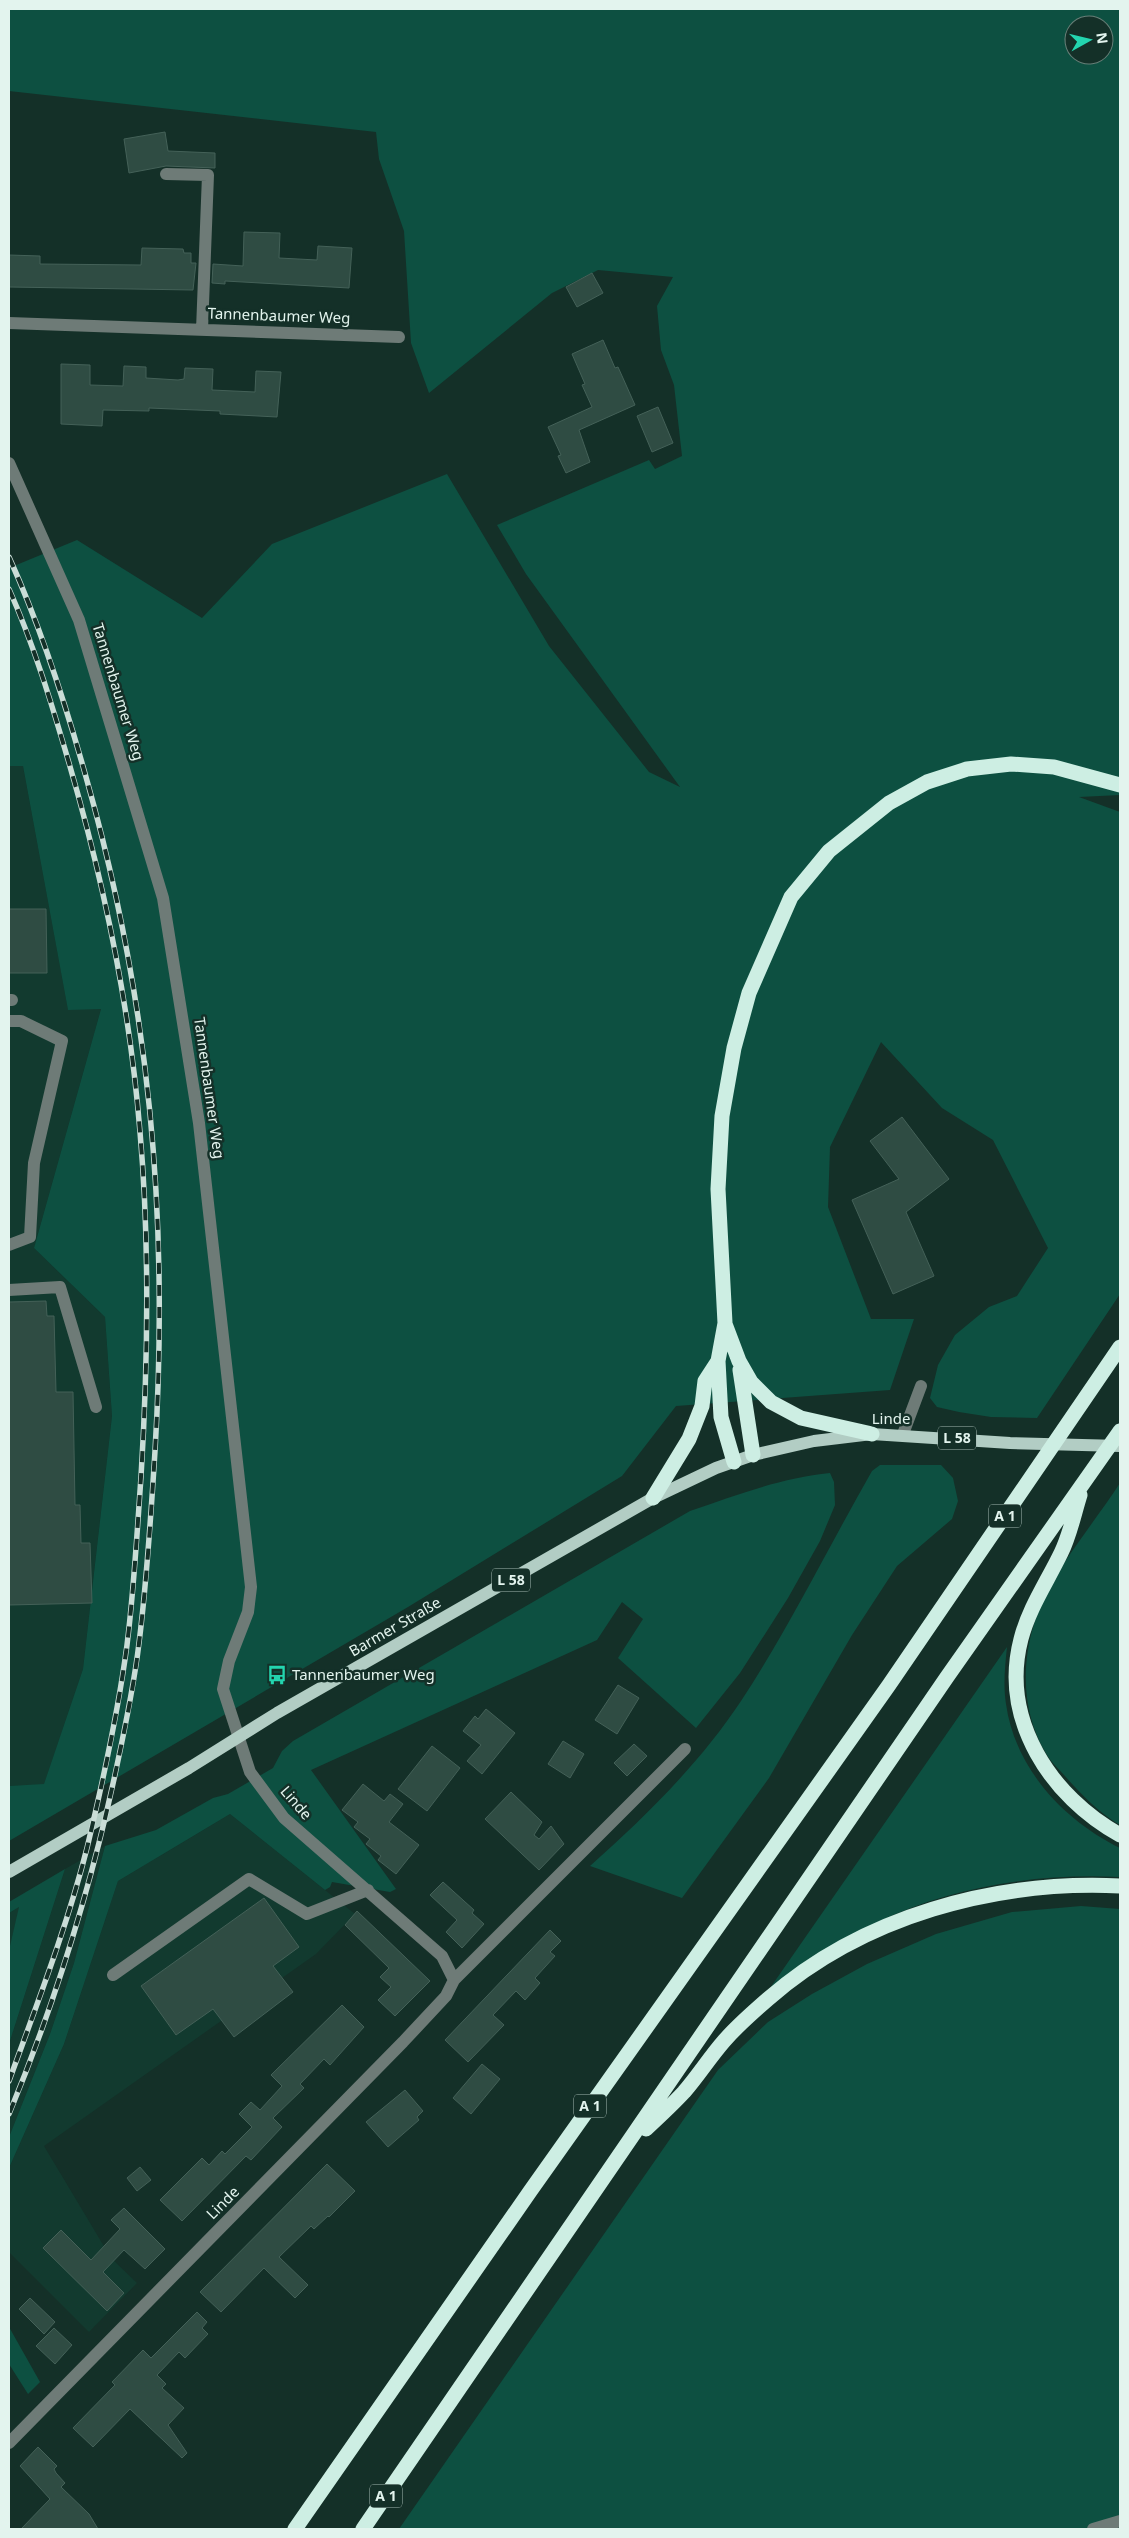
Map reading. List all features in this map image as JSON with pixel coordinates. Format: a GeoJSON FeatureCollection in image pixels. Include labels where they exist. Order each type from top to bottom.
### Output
{"type":"FeatureCollection","features":[{"type":"Feature","properties":{"kind":"highway"},"geometry":{"type":"LineString","coordinates":[[734,1462],[721,1417],[718,1361],[724,1323],[718,1189],[722,1116],[734,1048],[749,993],[791,897],[835,846],[889,803],[927,782],[967,769],[1011,764],[1054,767],[1120,785]]}},
{"type":"Feature","properties":{"kind":"highway"},"geometry":{"type":"LineString","coordinates":[[724,1323],[739,1361],[751,1382],[761,1394],[786,1412],[801,1418],[872,1434]]}},
{"type":"Feature","properties":{"kind":"highway","name":"A 1"},"geometry":{"type":"LineString","coordinates":[[294,2529],[531,2190],[889,1686],[1120,1347]]}},
{"type":"Feature","properties":{"kind":"highway"},"geometry":{"type":"LineString","coordinates":[[653,1498],[689,1439],[702,1406],[705,1381],[718,1361]]}},
{"type":"Feature","properties":{"kind":"highway"},"geometry":{"type":"LineString","coordinates":[[739,1361],[753,1456]]}},
{"type":"Feature","properties":{"kind":"highway","name":"A 1"},"geometry":{"type":"LineString","coordinates":[[362,2529],[936,1693],[1120,1431]]}},
{"type":"Feature","properties":{"kind":"highway"},"geometry":{"type":"LineString","coordinates":[[1085,1481],[1062,1552],[1036,1599],[1020,1640],[1015,1678],[1019,1709],[1030,1741],[1046,1770],[1067,1795],[1090,1816],[1120,1835]]}},
{"type":"Feature","properties":{"kind":"highway"},"geometry":{"type":"LineString","coordinates":[[620,2155],[684,2091],[725,2040],[769,1998],[802,1973],[838,1951],[888,1926],[935,1907],[983,1895],[1064,1885],[1120,1886]]}},
{"type":"Feature","properties":{"kind":"main road","name":"Linde"},"geometry":{"type":"LineString","coordinates":[[670,1490],[734,1462],[753,1456],[814,1441],[872,1434],[903,1434],[1010,1443],[1120,1446]]}},
{"type":"Feature","properties":{"kind":"main road","name":"Barmer Straße"},"geometry":{"type":"LineString","coordinates":[[9,1872],[190,1768],[238,1736],[670,1490]]}},
{"type":"Feature","properties":{"kind":"street"},"geometry":{"type":"LineString","coordinates":[[166,174],[208,175],[202,330]]}},
{"type":"Feature","properties":{"kind":"street","name":"Tannenbaumer Weg"},"geometry":{"type":"LineString","coordinates":[[9,323],[399,337]]}},
{"type":"Feature","properties":{"kind":"street","name":"Tannenbaumer Weg"},"geometry":{"type":"LineString","coordinates":[[9,463],[79,620],[163,898],[199,1123],[251,1587],[248,1612],[223,1681],[224,1700],[238,1736]]}},
{"type":"Feature","properties":{"kind":"street"},"geometry":{"type":"LineString","coordinates":[[9,1021],[21,1021],[62,1041],[34,1163],[30,1237],[9,1245]]}},
{"type":"Feature","properties":{"kind":"street"},"geometry":{"type":"LineString","coordinates":[[9,1290],[60,1288],[96,1407]]}},
{"type":"Feature","properties":{"kind":"street"},"geometry":{"type":"LineString","coordinates":[[903,1434],[921,1386]]}},
{"type":"Feature","properties":{"kind":"street","name":"Linde"},"geometry":{"type":"LineString","coordinates":[[238,1736],[250,1772],[284,1818],[442,1956],[454,1980]]}},
{"type":"Feature","properties":{"kind":"street","name":"Linde"},"geometry":{"type":"LineString","coordinates":[[9,2443],[403,2042],[446,1996],[454,1980],[685,1749]]}},
{"type":"Feature","properties":{"kind":"street"},"geometry":{"type":"LineString","coordinates":[[113,1975],[249,1878],[307,1914],[368,1890]]}},
{"type":"Feature","properties":{"kind":"street"},"geometry":{"type":"LineString","coordinates":[[1093,2529],[1120,2521]]}},
{"type":"Feature","properties":{"kind":"shaded area"},"geometry":{"type":"Polygon","coordinates":[[[9,9],[1120,9],[1120,795],[1079,797],[1120,812],[1120,1294],[1037,1418],[991,1417],[937,1407],[930,1398],[938,1365],[955,1335],[989,1307],[1017,1296],[1048,1248],[993,1140],[942,1108],[881,1042],[830,1147],[828,1207],[871,1319],[914,1319],[890,1390],[676,1406],[622,1476],[408,1607],[9,1841],[9,1786],[44,1784],[83,1669],[112,1416],[105,1317],[34,1248],[101,1009],[68,1010],[23,766],[9,766],[9,568],[77,540],[202,618],[272,544],[447,474],[549,646],[649,772],[680,787],[526,574],[497,525],[649,460],[655,469],[682,456],[674,385],[661,350],[657,306],[673,277],[598,270],[552,293],[429,393],[411,343],[404,231],[379,159],[376,132],[9,91],[9,9]]]}},
{"type":"Feature","properties":{"kind":"shaded area"},"geometry":{"type":"Polygon","coordinates":[[[9,766],[23,766],[68,1009],[101,1009],[34,1248],[105,1317],[112,1416],[83,1669],[44,1785],[9,1786],[9,766]]]}},
{"type":"Feature","properties":{"kind":"shaded area"},"geometry":{"type":"Polygon","coordinates":[[[880,1465],[941,1465],[953,1478],[958,1501],[952,1519],[897,1566],[852,1635],[769,1778],[682,1898],[590,1866],[671,1788],[690,1768],[725,1724],[776,1645],[872,1471],[880,1465]]]}},
{"type":"Feature","properties":{"kind":"shaded area"},"geometry":{"type":"Polygon","coordinates":[[[830,1473],[834,1482],[835,1505],[820,1541],[788,1598],[740,1673],[696,1728],[618,1658],[643,1619],[622,1602],[597,1640],[311,1770],[396,1889],[390,1892],[332,1882],[330,1887],[325,1890],[230,1814],[118,1881],[64,2044],[9,2168],[9,2137],[50,2034],[74,1963],[105,1846],[156,1830],[213,1798],[228,1794],[273,1768],[282,1751],[293,1741],[690,1511],[776,1483],[830,1473]]]}},
{"type":"Feature","properties":{"kind":"shaded area"},"geometry":{"type":"Polygon","coordinates":[[[1120,1483],[1120,1825],[1090,1802],[1049,1758],[1036,1734],[1029,1711],[1026,1665],[1035,1619],[1044,1598],[1055,1577],[1120,1483]]]}},
{"type":"Feature","properties":{"kind":"shaded area"},"geometry":{"type":"Polygon","coordinates":[[[1007,1647],[1005,1697],[1011,1727],[1020,1750],[1045,1790],[1061,1807],[1079,1823],[1120,1848],[1120,1877],[1058,1877],[1027,1880],[966,1891],[936,1899],[864,1929],[768,1991],[1007,1647]]]}},
{"type":"Feature","properties":{"kind":"shaded area"},"geometry":{"type":"Polygon","coordinates":[[[230,1814],[355,1914],[316,1954],[44,2146],[111,2258],[137,2283],[89,2332],[9,2252],[9,2168],[64,2044],[118,1881],[230,1814]]]}},
{"type":"Feature","properties":{"kind":"shaded area"},"geometry":{"type":"Polygon","coordinates":[[[105,1846],[74,1963],[50,2034],[9,2137],[9,2044],[65,1869],[105,1846]]]}},
{"type":"Feature","properties":{"kind":"shaded area"},"geometry":{"type":"Polygon","coordinates":[[[65,1869],[9,2044],[9,1950],[19,1907],[9,1913],[9,1902],[65,1869]]]}},
{"type":"Feature","properties":{"kind":"shaded area"},"geometry":{"type":"Polygon","coordinates":[[[20,1906],[9,1950],[9,1913],[20,1906]]]}},
{"type":"Feature","properties":{"kind":"shaded area"},"geometry":{"type":"Polygon","coordinates":[[[1081,1906],[1120,1909],[1120,2529],[399,2529],[718,2070],[768,2022],[812,1994],[867,1964],[936,1934],[1012,1912],[1081,1906]]]}},
{"type":"Feature","properties":{"kind":"shaded area"},"geometry":{"type":"Polygon","coordinates":[[[9,2327],[40,2382],[28,2394],[9,2364],[9,2327]]]}},
{"type":"Feature","properties":{"kind":"building"},"geometry":{"type":"Polygon","coordinates":[[[165,132],[168,151],[215,153],[215,168],[166,166],[129,173],[124,139],[165,132]]]}},
{"type":"Feature","properties":{"kind":"building"},"geometry":{"type":"Polygon","coordinates":[[[244,232],[280,233],[279,258],[317,260],[318,246],[352,248],[349,288],[225,281],[225,284],[212,283],[213,264],[243,266],[244,232]]]}},
{"type":"Feature","properties":{"kind":"building"},"geometry":{"type":"Polygon","coordinates":[[[142,248],[183,249],[184,253],[191,253],[191,263],[196,263],[193,290],[9,287],[9,255],[40,256],[40,264],[141,265],[142,248]]]}},
{"type":"Feature","properties":{"kind":"building"},"geometry":{"type":"Polygon","coordinates":[[[592,273],[603,293],[577,307],[566,287],[592,273]]]}},
{"type":"Feature","properties":{"kind":"building"},"geometry":{"type":"Polygon","coordinates":[[[603,340],[615,368],[618,367],[635,405],[579,430],[590,462],[566,473],[558,456],[561,455],[548,427],[592,407],[582,385],[585,384],[572,354],[603,340]]]}},
{"type":"Feature","properties":{"kind":"building"},"geometry":{"type":"Polygon","coordinates":[[[61,364],[90,365],[90,385],[123,386],[124,366],[146,367],[146,378],[178,380],[184,379],[185,368],[213,369],[212,390],[255,392],[256,371],[281,372],[277,417],[220,414],[220,411],[149,408],[149,411],[103,410],[102,426],[61,424],[61,364]]]}},
{"type":"Feature","properties":{"kind":"building"},"geometry":{"type":"Polygon","coordinates":[[[658,407],[673,443],[652,452],[637,416],[658,407]]]}},
{"type":"Feature","properties":{"kind":"building"},"geometry":{"type":"Polygon","coordinates":[[[9,909],[46,909],[47,973],[9,973],[9,909]]]}},
{"type":"Feature","properties":{"kind":"building"},"geometry":{"type":"Polygon","coordinates":[[[902,1117],[949,1179],[906,1212],[934,1276],[893,1294],[852,1200],[899,1179],[870,1141],[902,1117]]]}},
{"type":"Feature","properties":{"kind":"building"},"geometry":{"type":"Polygon","coordinates":[[[46,1301],[47,1316],[54,1316],[56,1392],[73,1392],[75,1505],[80,1505],[81,1543],[90,1543],[92,1603],[9,1605],[9,1302],[46,1301]]]}},
{"type":"Feature","properties":{"kind":"building"},"geometry":{"type":"Polygon","coordinates":[[[618,1685],[639,1698],[617,1734],[595,1720],[618,1685]]]}},
{"type":"Feature","properties":{"kind":"building"},"geometry":{"type":"Polygon","coordinates":[[[486,1709],[515,1733],[482,1774],[467,1761],[481,1745],[463,1731],[475,1716],[478,1719],[486,1709]]]}},
{"type":"Feature","properties":{"kind":"building"},"geometry":{"type":"Polygon","coordinates":[[[563,1741],[584,1754],[570,1778],[548,1764],[563,1741]]]}},
{"type":"Feature","properties":{"kind":"building"},"geometry":{"type":"Polygon","coordinates":[[[634,1744],[647,1756],[627,1776],[614,1763],[634,1744]]]}},
{"type":"Feature","properties":{"kind":"building"},"geometry":{"type":"Polygon","coordinates":[[[432,1746],[460,1768],[427,1811],[398,1789],[432,1746]]]}},
{"type":"Feature","properties":{"kind":"building"},"geometry":{"type":"Polygon","coordinates":[[[363,1784],[384,1801],[390,1794],[403,1804],[389,1822],[419,1845],[396,1874],[378,1860],[381,1856],[366,1844],[370,1839],[354,1827],[358,1822],[342,1810],[363,1784]]]}},
{"type":"Feature","properties":{"kind":"building"},"geometry":{"type":"Polygon","coordinates":[[[511,1792],[542,1822],[534,1835],[539,1839],[551,1826],[564,1844],[539,1870],[485,1819],[511,1792]]]}},
{"type":"Feature","properties":{"kind":"building"},"geometry":{"type":"Polygon","coordinates":[[[443,1882],[474,1910],[472,1913],[484,1924],[462,1948],[446,1932],[457,1920],[430,1895],[443,1882]]]}},
{"type":"Feature","properties":{"kind":"building"},"geometry":{"type":"Polygon","coordinates":[[[264,1898],[299,1947],[273,1966],[293,1992],[234,2037],[213,2009],[176,2035],[141,1986],[264,1898]]]}},
{"type":"Feature","properties":{"kind":"building"},"geometry":{"type":"Polygon","coordinates":[[[357,1911],[430,1981],[395,2016],[378,2000],[391,1987],[380,1977],[389,1968],[345,1925],[357,1911]]]}},
{"type":"Feature","properties":{"kind":"building"},"geometry":{"type":"Polygon","coordinates":[[[550,1930],[561,1941],[550,1952],[555,1956],[535,1978],[540,1983],[525,2000],[516,1991],[493,2015],[504,2025],[468,2062],[445,2040],[550,1930]]]}},
{"type":"Feature","properties":{"kind":"building"},"geometry":{"type":"Polygon","coordinates":[[[342,2005],[364,2027],[330,2065],[324,2059],[300,2084],[304,2088],[273,2118],[282,2127],[251,2160],[246,2156],[182,2221],[160,2200],[202,2158],[209,2165],[222,2151],[225,2154],[252,2127],[239,2114],[251,2102],[260,2110],[282,2086],[271,2075],[342,2005]]]}},
{"type":"Feature","properties":{"kind":"building"},"geometry":{"type":"Polygon","coordinates":[[[482,2064],[500,2079],[471,2114],[453,2098],[482,2064]]]}},
{"type":"Feature","properties":{"kind":"building"},"geometry":{"type":"Polygon","coordinates":[[[405,2090],[423,2111],[417,2117],[419,2120],[388,2147],[366,2122],[405,2090]]]}},
{"type":"Feature","properties":{"kind":"building"},"geometry":{"type":"Polygon","coordinates":[[[327,2164],[355,2191],[329,2217],[314,2229],[311,2226],[279,2257],[308,2285],[295,2298],[264,2268],[221,2312],[200,2292],[327,2164]]]}},
{"type":"Feature","properties":{"kind":"building"},"geometry":{"type":"Polygon","coordinates":[[[140,2167],[151,2180],[137,2191],[127,2178],[140,2167]]]}},
{"type":"Feature","properties":{"kind":"building"},"geometry":{"type":"Polygon","coordinates":[[[124,2208],[165,2249],[145,2269],[124,2250],[103,2272],[124,2293],[107,2311],[43,2248],[61,2230],[91,2260],[120,2229],[111,2220],[124,2208]]]}},
{"type":"Feature","properties":{"kind":"building"},"geometry":{"type":"Polygon","coordinates":[[[30,2298],[55,2322],[44,2334],[19,2309],[30,2298]]]}},
{"type":"Feature","properties":{"kind":"building"},"geometry":{"type":"Polygon","coordinates":[[[197,2312],[207,2322],[202,2328],[208,2334],[185,2358],[179,2352],[157,2375],[166,2384],[162,2388],[184,2408],[168,2425],[187,2453],[182,2458],[130,2409],[93,2447],[73,2428],[115,2385],[112,2382],[143,2350],[151,2358],[197,2312]]]}},
{"type":"Feature","properties":{"kind":"building"},"geometry":{"type":"Polygon","coordinates":[[[54,2328],[72,2345],[55,2364],[36,2346],[54,2328]]]}},
{"type":"Feature","properties":{"kind":"building"},"geometry":{"type":"Polygon","coordinates":[[[38,2447],[57,2466],[54,2469],[65,2483],[61,2487],[89,2514],[98,2529],[21,2529],[50,2499],[20,2466],[38,2447]]]}},
{"type":"Feature","properties":{"kind":"railway"},"geometry":{"type":"LineString","coordinates":[[9,557],[42,638],[70,721],[108,861],[126,945],[140,1028],[150,1111],[156,1194],[159,1279],[159,1364],[152,1499],[147,1571],[132,1691],[106,1814],[83,1901],[42,2030],[9,2114]]}},
{"type":"Feature","properties":{"kind":"railway"},"geometry":{"type":"LineString","coordinates":[[9,589],[34,653],[69,763],[82,808],[114,946],[136,1085],[147,1261],[143,1434],[137,1540],[127,1645],[119,1696],[99,1798],[79,1878],[51,1965],[9,2081]]}},
{"type":"Feature","properties":{"kind":"place","name":"Tannenbaumer Weg"},"geometry":{"type":"Point","coordinates":[277,1675]}}]}
